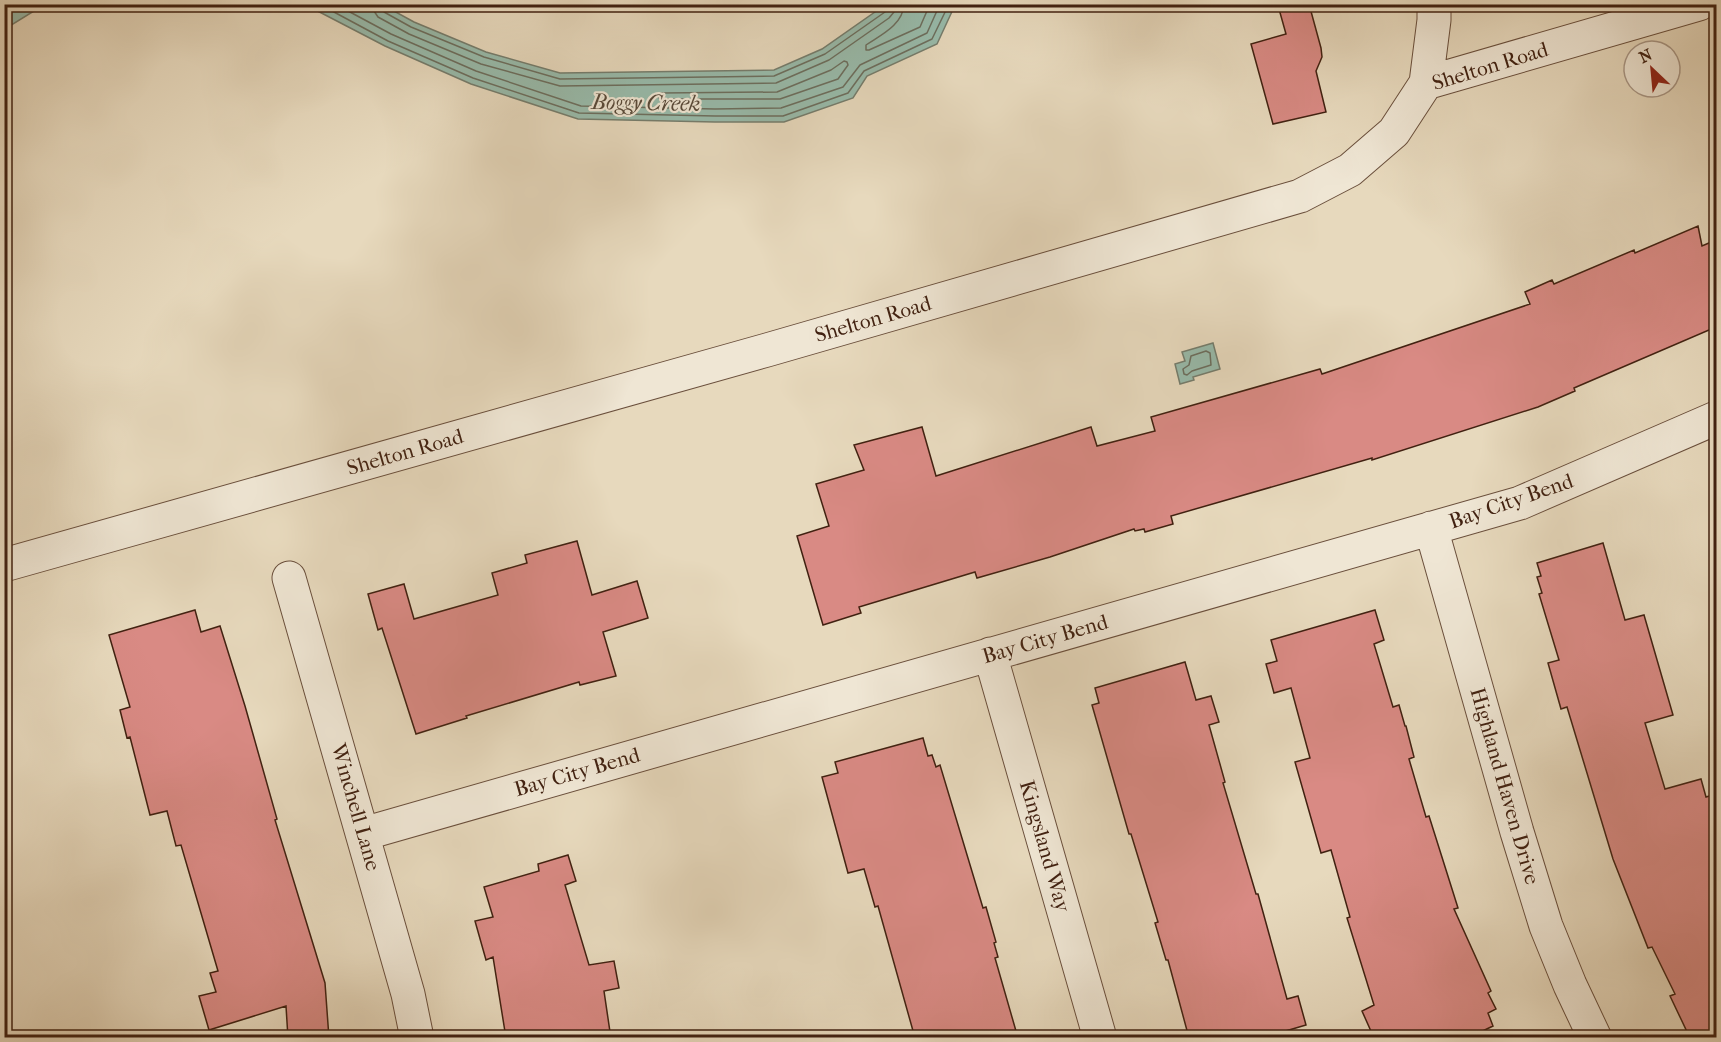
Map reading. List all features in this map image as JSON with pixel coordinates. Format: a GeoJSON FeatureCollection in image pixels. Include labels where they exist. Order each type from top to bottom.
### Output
{"type":"FeatureCollection","features":[{"type":"Feature","properties":{"kind":"street"},"geometry":{"type":"LineString","coordinates":[[1426,83],[1434,4]]}},
{"type":"Feature","properties":{"kind":"street","name":"Shelton Road"},"geometry":{"type":"LineString","coordinates":[[4,565],[767,350],[1300,196],[1350,170],[1394,132],[1426,83],[1699,4]]}},
{"type":"Feature","properties":{"kind":"street","name":"Bay City Bend"},"geometry":{"type":"LineString","coordinates":[[363,834],[1520,503],[1716,418]]}},
{"type":"Feature","properties":{"kind":"street","name":"Highland Haven Drive"},"geometry":{"type":"LineString","coordinates":[[1431,528],[1546,926],[1595,1038]]}},
{"type":"Feature","properties":{"kind":"street","name":"Winchell Lane"},"geometry":{"type":"LineString","coordinates":[[289,578],[408,994],[417,1038]]}},
{"type":"Feature","properties":{"kind":"street","name":"Kingsland Way"},"geometry":{"type":"LineString","coordinates":[[990,654],[1100,1038]]}},
{"type":"Feature","properties":{"kind":"water"},"geometry":{"type":"Polygon","coordinates":[[[5,4],[60,5],[42,6],[5,29],[5,4]]]}},
{"type":"Feature","properties":{"kind":"water","name":"Boggy Creek"},"geometry":{"type":"Polygon","coordinates":[[[306,5],[383,5],[414,22],[486,52],[560,73],[774,70],[822,49],[885,5],[955,5],[937,44],[867,76],[853,98],[784,122],[715,122],[578,119],[471,84],[385,46],[306,5]]]}},
{"type":"Feature","properties":{"kind":"water"},"geometry":{"type":"Polygon","coordinates":[[[1213,343],[1220,369],[1193,377],[1194,380],[1180,384],[1175,364],[1185,361],[1182,352],[1213,343]]]}},
{"type":"Feature","properties":{"kind":"building"},"geometry":{"type":"Polygon","coordinates":[[[1295,4],[1309,4],[1321,48],[1322,57],[1316,71],[1326,112],[1273,124],[1251,44],[1286,34],[1279,9],[1295,4]]]}},
{"type":"Feature","properties":{"kind":"building"},"geometry":{"type":"Polygon","coordinates":[[[1698,226],[1702,246],[1716,240],[1716,327],[1574,388],[1575,391],[1538,407],[1372,460],[1372,458],[1171,516],[1173,524],[1145,532],[1144,529],[1135,531],[1134,529],[977,578],[975,572],[859,607],[861,613],[823,625],[797,536],[829,526],[816,484],[864,470],[854,445],[922,427],[936,476],[1091,427],[1097,446],[1155,431],[1151,417],[1320,369],[1322,374],[1530,304],[1525,292],[1552,280],[1554,284],[1698,226]]]}},
{"type":"Feature","properties":{"kind":"building"},"geometry":{"type":"Polygon","coordinates":[[[577,541],[592,595],[637,581],[648,618],[603,632],[616,676],[580,685],[579,682],[466,716],[467,718],[416,734],[382,628],[378,630],[368,594],[404,584],[414,619],[498,595],[492,573],[527,563],[525,555],[577,541]]]}},
{"type":"Feature","properties":{"kind":"building"},"geometry":{"type":"Polygon","coordinates":[[[1603,543],[1625,620],[1644,615],[1673,715],[1645,723],[1665,789],[1701,779],[1706,797],[1716,794],[1716,1038],[1690,1038],[1670,996],[1675,994],[1652,947],[1648,948],[1613,859],[1567,707],[1561,709],[1548,663],[1559,660],[1539,594],[1542,593],[1537,577],[1541,576],[1537,563],[1603,543]]]}},
{"type":"Feature","properties":{"kind":"building"},"geometry":{"type":"Polygon","coordinates":[[[195,610],[201,632],[220,626],[245,706],[277,819],[275,820],[325,983],[329,1038],[288,1038],[286,1006],[209,1030],[199,996],[216,992],[210,973],[218,971],[181,845],[176,846],[167,811],[150,815],[130,737],[127,738],[120,710],[130,707],[109,635],[195,610]]]}},
{"type":"Feature","properties":{"kind":"building"},"geometry":{"type":"Polygon","coordinates":[[[1375,610],[1384,640],[1374,644],[1393,707],[1399,705],[1406,726],[1414,757],[1409,759],[1426,817],[1429,816],[1458,908],[1454,909],[1491,991],[1488,993],[1496,1009],[1488,1013],[1493,1026],[1468,1038],[1374,1038],[1362,1011],[1374,1005],[1347,918],[1350,917],[1331,850],[1321,853],[1295,762],[1310,758],[1291,688],[1274,693],[1266,664],[1277,661],[1271,640],[1375,610]]]}},
{"type":"Feature","properties":{"kind":"building"},"geometry":{"type":"Polygon","coordinates":[[[1185,662],[1196,700],[1211,696],[1219,722],[1209,725],[1225,782],[1223,783],[1256,894],[1258,894],[1287,999],[1298,996],[1306,1025],[1262,1038],[1189,1038],[1168,960],[1166,960],[1155,923],[1158,922],[1131,834],[1129,834],[1092,705],[1099,703],[1095,688],[1185,662]]]}},
{"type":"Feature","properties":{"kind":"building"},"geometry":{"type":"Polygon","coordinates":[[[923,738],[928,756],[932,755],[936,767],[940,765],[983,908],[986,907],[996,942],[994,943],[998,957],[995,958],[1018,1038],[915,1038],[878,906],[875,907],[864,869],[848,873],[822,777],[838,773],[835,762],[923,738]]]}},
{"type":"Feature","properties":{"kind":"building"},"geometry":{"type":"Polygon","coordinates":[[[568,855],[576,881],[565,885],[589,965],[614,961],[619,988],[604,991],[610,1032],[579,1038],[506,1038],[493,957],[486,960],[475,921],[493,917],[484,887],[539,871],[538,864],[568,855]]]}}]}
